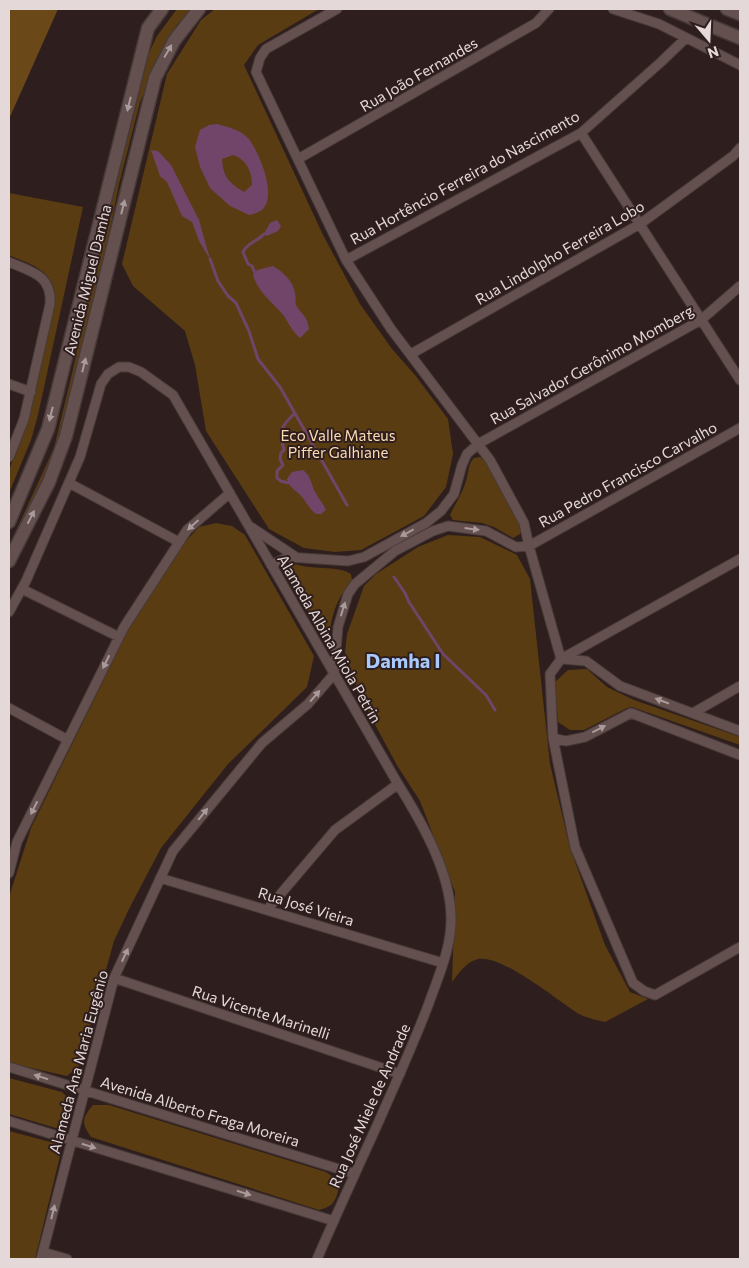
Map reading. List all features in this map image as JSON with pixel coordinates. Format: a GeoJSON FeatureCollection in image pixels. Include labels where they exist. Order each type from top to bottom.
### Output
{"type":"FeatureCollection","features":[{"type":"Feature","properties":{"kind":"street"},"geometry":{"type":"LineString","coordinates":[[148,28],[154,9]]}},
{"type":"Feature","properties":{"kind":"street","name":"Avenida Miguel Damha"},"geometry":{"type":"LineString","coordinates":[[9,522],[48,429],[148,28],[162,9]]}},
{"type":"Feature","properties":{"kind":"street","name":"Avenida Miguel Damha"},"geometry":{"type":"LineString","coordinates":[[9,561],[49,482],[66,436],[155,78],[174,41],[199,9]]}},
{"type":"Feature","properties":{"kind":"street"},"geometry":{"type":"LineString","coordinates":[[337,9],[266,49],[260,58],[256,72],[346,260],[391,329],[490,460],[524,524],[561,659]]}},
{"type":"Feature","properties":{"kind":"street","name":"Rua João Fernandes"},"geometry":{"type":"LineString","coordinates":[[298,160],[536,23],[549,9]]}},
{"type":"Feature","properties":{"kind":"street"},"geometry":{"type":"LineString","coordinates":[[613,9],[659,24],[740,65]]}},
{"type":"Feature","properties":{"kind":"street"},"geometry":{"type":"LineString","coordinates":[[670,9],[740,38]]}},
{"type":"Feature","properties":{"kind":"street"},"geometry":{"type":"LineString","coordinates":[[727,9],[740,14]]}},
{"type":"Feature","properties":{"kind":"street","name":"Rua Hortêncio Ferreira do Nascimento"},"geometry":{"type":"LineString","coordinates":[[346,260],[581,133],[686,38]]}},
{"type":"Feature","properties":{"kind":"street"},"geometry":{"type":"LineString","coordinates":[[581,133],[740,380]]}},
{"type":"Feature","properties":{"kind":"street","name":"Rua Lindolpho Ferreira Lobo"},"geometry":{"type":"LineString","coordinates":[[411,354],[640,224],[733,156],[740,148]]}},
{"type":"Feature","properties":{"kind":"street"},"geometry":{"type":"LineString","coordinates":[[9,262],[42,277],[49,286],[50,304],[24,419],[9,457]]}},
{"type":"Feature","properties":{"kind":"street","name":"Rua Salvador Gerônimo Momberg"},"geometry":{"type":"LineString","coordinates":[[478,444],[702,320],[740,286]]}},
{"type":"Feature","properties":{"kind":"street","name":"Alameda Albina Miola Petrin"},"geometry":{"type":"LineString","coordinates":[[69,483],[80,457],[101,384],[108,374],[119,367],[142,372],[173,395],[420,820],[438,861],[447,891],[451,916],[443,963]]}},
{"type":"Feature","properties":{"kind":"street"},"geometry":{"type":"LineString","coordinates":[[9,384],[31,392]]}},
{"type":"Feature","properties":{"kind":"street","name":"Rua Pedro Francisco Carvalho"},"geometry":{"type":"LineString","coordinates":[[529,546],[740,428]]}},
{"type":"Feature","properties":{"kind":"street"},"geometry":{"type":"LineString","coordinates":[[271,565],[288,557],[348,562],[364,556],[426,523],[441,511],[454,494],[467,454],[478,444]]}},
{"type":"Feature","properties":{"kind":"street"},"geometry":{"type":"LineString","coordinates":[[9,612],[22,588],[69,483],[179,542]]}},
{"type":"Feature","properties":{"kind":"street"},"geometry":{"type":"LineString","coordinates":[[9,873],[13,841],[68,740],[119,637],[187,530],[230,493]]}},
{"type":"Feature","properties":{"kind":"street"},"geometry":{"type":"LineString","coordinates":[[249,526],[298,559]]}},
{"type":"Feature","properties":{"kind":"street"},"geometry":{"type":"LineString","coordinates":[[334,674],[338,626],[348,594],[355,584],[395,551],[433,531],[448,526],[486,531],[516,547],[529,546]]}},
{"type":"Feature","properties":{"kind":"street"},"geometry":{"type":"LineString","coordinates":[[740,558],[561,659],[550,674],[553,738],[575,846],[633,983],[644,991],[655,995],[740,947]]}},
{"type":"Feature","properties":{"kind":"street"},"geometry":{"type":"LineString","coordinates":[[22,588],[119,637]]}},
{"type":"Feature","properties":{"kind":"street"},"geometry":{"type":"LineString","coordinates":[[561,659],[586,661],[620,686],[740,731]]}},
{"type":"Feature","properties":{"kind":"street","name":"Alameda Ana Maria Eugênio"},"geometry":{"type":"LineString","coordinates":[[42,1256],[114,978],[173,851],[262,743],[308,704],[334,674]]}},
{"type":"Feature","properties":{"kind":"street"},"geometry":{"type":"LineString","coordinates":[[693,713],[740,686]]}},
{"type":"Feature","properties":{"kind":"street"},"geometry":{"type":"LineString","coordinates":[[9,708],[68,740]]}},
{"type":"Feature","properties":{"kind":"street"},"geometry":{"type":"LineString","coordinates":[[553,738],[566,741],[585,737],[631,713],[740,755]]}},
{"type":"Feature","properties":{"kind":"street"},"geometry":{"type":"LineString","coordinates":[[267,910],[335,830],[398,784]]}},
{"type":"Feature","properties":{"kind":"street","name":"Rua José Vieira"},"geometry":{"type":"LineString","coordinates":[[160,878],[443,963]]}},
{"type":"Feature","properties":{"kind":"street","name":"Rua José Miele de Andrade"},"geometry":{"type":"LineString","coordinates":[[317,1259],[420,1029],[443,963]]}},
{"type":"Feature","properties":{"kind":"street","name":"Rua Vicente Marinelli"},"geometry":{"type":"LineString","coordinates":[[114,978],[400,1074]]}},
{"type":"Feature","properties":{"kind":"street","name":"Avenida Alberto Fraga Moreira"},"geometry":{"type":"LineString","coordinates":[[9,1067],[355,1174]]}},
{"type":"Feature","properties":{"kind":"street"},"geometry":{"type":"LineString","coordinates":[[9,1121],[334,1221]]}},
{"type":"Feature","properties":{"kind":"street"},"geometry":{"type":"LineString","coordinates":[[42,1256],[67,1259]]}},
{"type":"Feature","properties":{"kind":"green space"},"geometry":{"type":"Polygon","coordinates":[[[177,9],[192,9],[177,25],[165,45],[140,102],[119,184],[103,265],[60,447],[9,558],[9,546],[54,448],[73,369],[104,221],[146,59],[157,36],[177,9]]]}},
{"type":"Feature","properties":{"kind":"green space","name":"Eco Valle Mateus Piffer Galhiane"},"geometry":{"type":"Polygon","coordinates":[[[215,9],[319,9],[258,45],[244,65],[323,235],[360,304],[392,349],[415,375],[448,419],[453,454],[446,487],[424,516],[361,550],[335,552],[304,548],[269,529],[206,431],[195,365],[185,331],[133,286],[122,264],[167,74],[201,20],[215,9]]]}},
{"type":"Feature","properties":{"kind":"green space"},"geometry":{"type":"Polygon","coordinates":[[[9,193],[83,207],[38,415],[31,440],[9,493],[9,470],[28,420],[33,401],[55,293],[49,278],[44,272],[31,264],[9,255],[9,193]]]}},
{"type":"Feature","properties":{"kind":"green space"},"geometry":{"type":"Polygon","coordinates":[[[480,457],[486,462],[522,529],[520,534],[513,538],[494,527],[482,523],[453,520],[450,515],[464,487],[471,463],[474,458],[480,457]]]}},
{"type":"Feature","properties":{"kind":"green space"},"geometry":{"type":"Polygon","coordinates":[[[216,523],[232,526],[245,535],[314,656],[307,687],[228,764],[161,848],[114,941],[79,1066],[67,1076],[9,1063],[9,897],[31,828],[128,630],[183,544],[199,527],[216,523]]]}},
{"type":"Feature","properties":{"kind":"green space"},"geometry":{"type":"Polygon","coordinates":[[[448,535],[480,537],[517,555],[530,579],[550,764],[570,848],[605,945],[630,992],[648,999],[605,1022],[579,1014],[530,980],[488,959],[478,959],[470,963],[463,968],[452,982],[455,892],[420,801],[398,767],[359,695],[345,652],[347,634],[364,586],[376,574],[418,547],[448,535]]]}},
{"type":"Feature","properties":{"kind":"green space"},"geometry":{"type":"Polygon","coordinates":[[[290,562],[298,565],[345,571],[351,574],[352,581],[343,592],[337,604],[332,617],[330,631],[320,632],[284,572],[284,566],[290,562]]]}},
{"type":"Feature","properties":{"kind":"green space"},"geometry":{"type":"Polygon","coordinates":[[[587,669],[607,687],[634,700],[740,737],[740,745],[632,707],[584,730],[570,730],[558,722],[555,682],[568,670],[587,669]]]}},
{"type":"Feature","properties":{"kind":"green space"},"geometry":{"type":"Polygon","coordinates":[[[9,1078],[62,1092],[71,1101],[72,1114],[67,1124],[59,1129],[9,1114],[9,1078]]]}},
{"type":"Feature","properties":{"kind":"green space"},"geometry":{"type":"Polygon","coordinates":[[[93,1105],[109,1105],[326,1172],[333,1177],[339,1188],[336,1197],[331,1205],[319,1210],[91,1137],[84,1121],[93,1105]]]}},
{"type":"Feature","properties":{"kind":"green space"},"geometry":{"type":"Polygon","coordinates":[[[9,1131],[58,1144],[60,1156],[35,1259],[9,1259],[9,1131]]]}},
{"type":"Feature","properties":{"kind":"shaded area"},"geometry":{"type":"Polygon","coordinates":[[[9,9],[58,9],[9,119],[9,9]]]}},
{"type":"Feature","properties":{"kind":"shaded area"},"geometry":{"type":"Polygon","coordinates":[[[217,124],[238,131],[246,136],[253,145],[262,163],[267,184],[267,202],[260,211],[249,215],[230,206],[210,188],[200,167],[195,147],[200,130],[209,125],[217,124]],[[233,155],[222,159],[223,165],[228,179],[234,186],[244,192],[252,185],[251,175],[245,163],[233,155]]]}},
{"type":"Feature","properties":{"kind":"shaded area"},"geometry":{"type":"Polygon","coordinates":[[[151,150],[158,151],[171,165],[199,220],[210,259],[199,241],[192,222],[182,216],[167,182],[160,176],[151,150]]]}},
{"type":"Feature","properties":{"kind":"shaded area"},"geometry":{"type":"Polygon","coordinates":[[[277,220],[281,226],[278,231],[267,236],[264,234],[270,223],[277,220]]]}},
{"type":"Feature","properties":{"kind":"shaded area"},"geometry":{"type":"Polygon","coordinates":[[[273,266],[290,281],[294,289],[296,305],[307,320],[309,329],[300,338],[293,331],[284,316],[262,292],[253,275],[257,270],[273,266]]]}},
{"type":"Feature","properties":{"kind":"shaded area"},"geometry":{"type":"Polygon","coordinates":[[[303,470],[309,477],[315,492],[326,510],[321,514],[316,514],[288,483],[287,479],[292,472],[303,470]]]}},
{"type":"Feature","properties":{"kind":"waterway"},"geometry":{"type":"LineString","coordinates":[[255,273],[252,266],[248,264],[243,252],[247,246],[264,234]]}},
{"type":"Feature","properties":{"kind":"waterway"},"geometry":{"type":"LineString","coordinates":[[210,259],[218,281],[228,296],[236,303],[249,331],[258,359],[280,387],[347,505]]}},
{"type":"Feature","properties":{"kind":"waterway"},"geometry":{"type":"LineString","coordinates":[[288,483],[277,478],[277,471],[283,465],[280,459],[281,453],[284,450],[282,430],[286,422],[295,413]]}},
{"type":"Feature","properties":{"kind":"waterway"},"geometry":{"type":"LineString","coordinates":[[394,577],[443,654],[486,695],[495,710]]}},
{"type":"Feature","properties":{"kind":"district","name":"Damha I"},"geometry":{"type":"Point","coordinates":[403,661]}}]}
